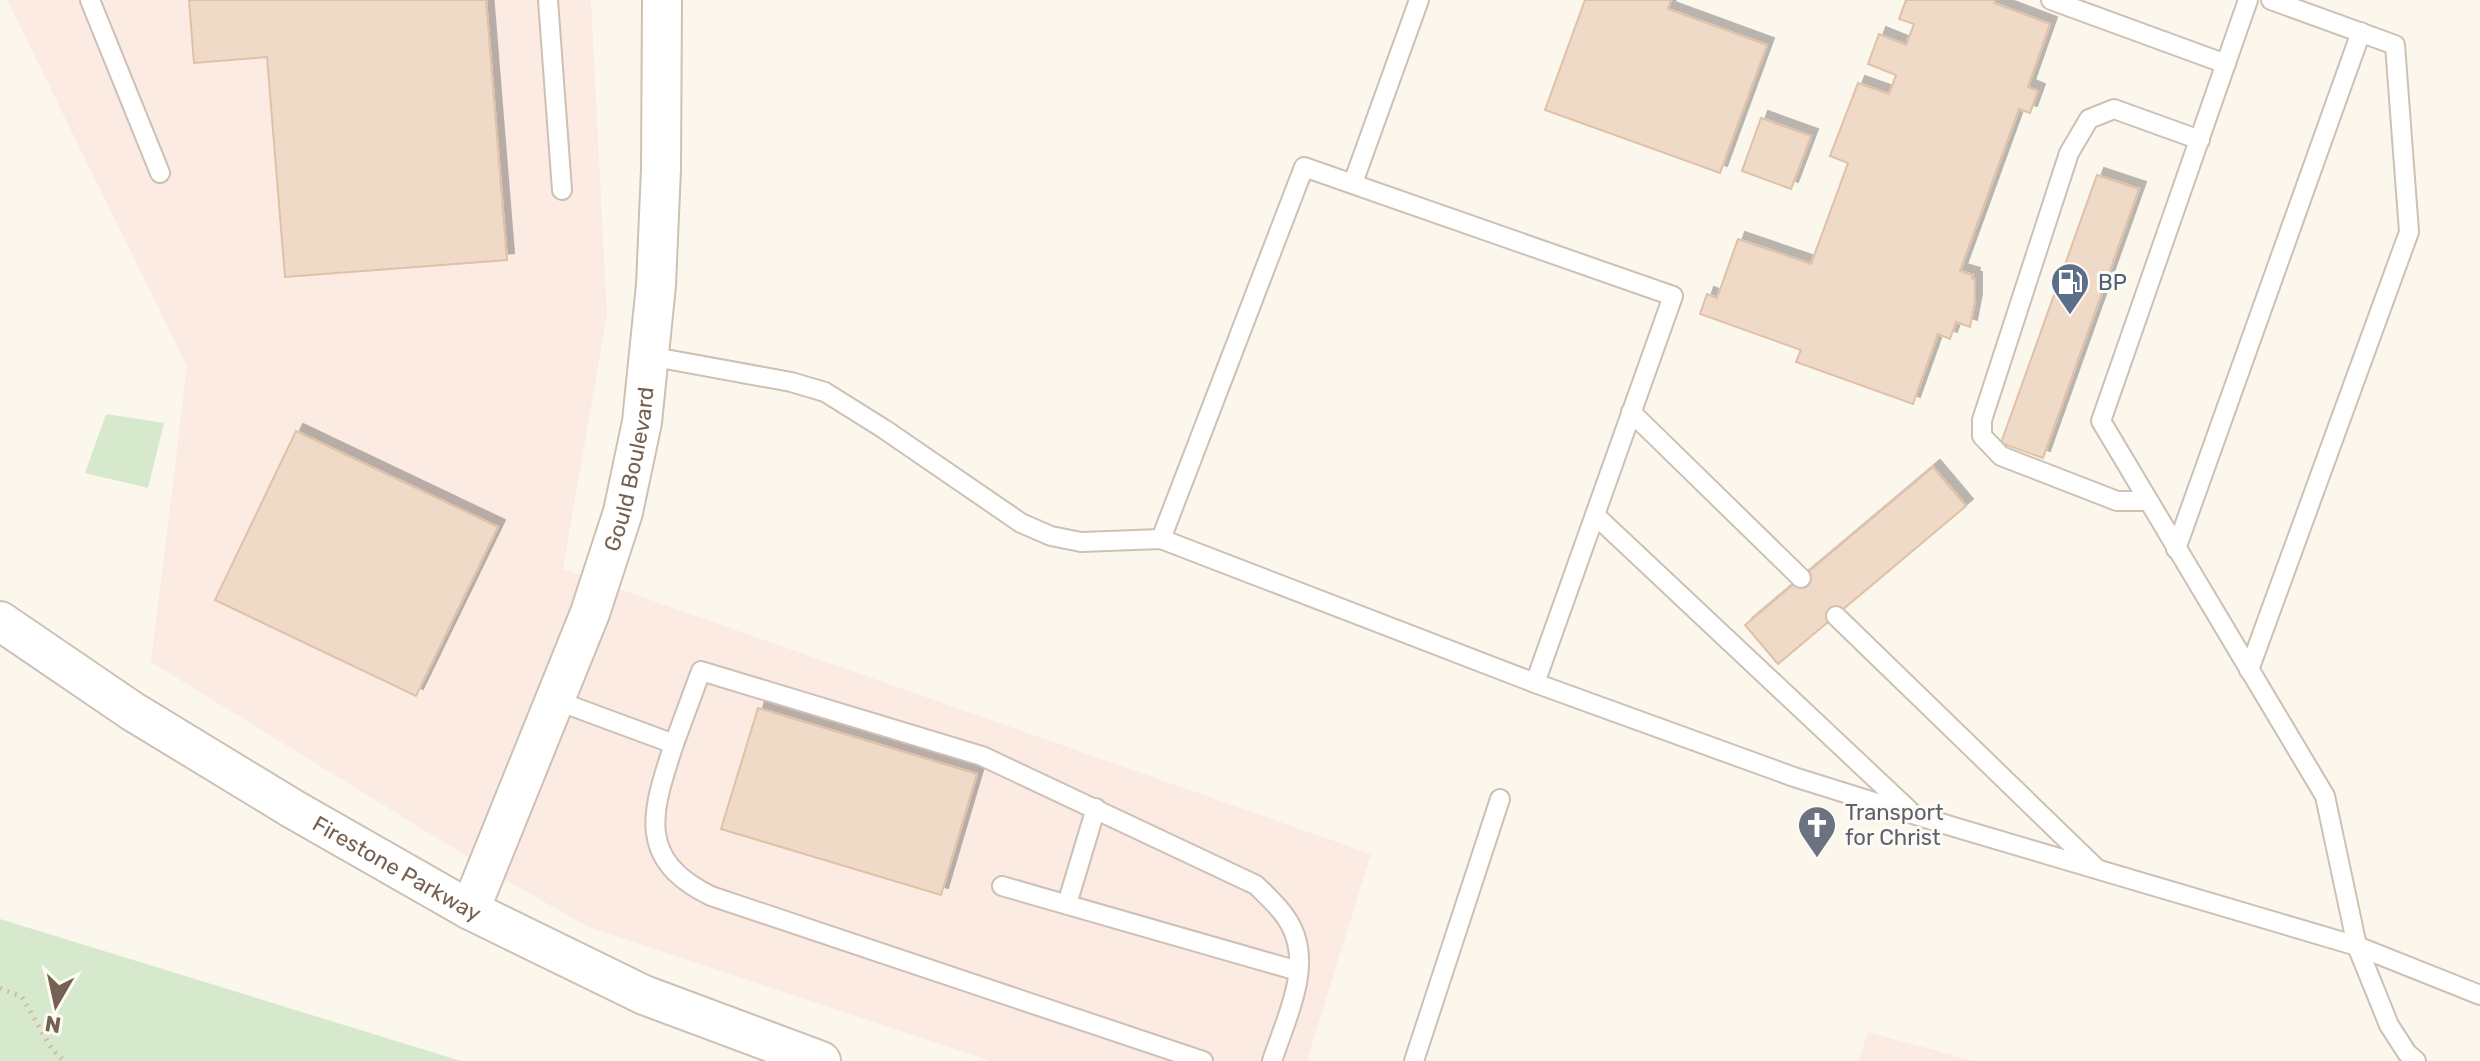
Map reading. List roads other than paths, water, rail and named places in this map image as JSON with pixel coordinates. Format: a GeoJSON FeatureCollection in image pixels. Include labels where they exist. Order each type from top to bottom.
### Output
{"type":"FeatureCollection","features":[{"type":"Feature","properties":{"kind":"street","name":"Gould Boulevard"},"geometry":{"type":"LineString","coordinates":[[470,910],[590,613],[623,512],[642,422],[656,285],[661,169],[662,0]]}},
{"type":"Feature","properties":{"kind":"street","name":"Firestone Parkway"},"geometry":{"type":"LineString","coordinates":[[0,621],[132,711],[293,809],[470,910],[644,995],[821,1061]]}},
{"type":"Feature","properties":{"kind":"lane"},"geometry":{"type":"LineString","coordinates":[[90,0],[160,173]]}},
{"type":"Feature","properties":{"kind":"lane"},"geometry":{"type":"LineString","coordinates":[[548,0],[562,190]]}},
{"type":"Feature","properties":{"kind":"lane"},"geometry":{"type":"LineString","coordinates":[[1353,183],[1419,0]]}},
{"type":"Feature","properties":{"kind":"lane"},"geometry":{"type":"LineString","coordinates":[[2051,0],[2226,64]]}},
{"type":"Feature","properties":{"kind":"lane"},"geometry":{"type":"LineString","coordinates":[[2248,0],[2101,421],[2325,796],[2357,946],[2389,1025],[2407,1053],[2416,1061]]}},
{"type":"Feature","properties":{"kind":"lane"},"geometry":{"type":"LineString","coordinates":[[2249,670],[2409,232],[2395,45],[2271,0]]}},
{"type":"Feature","properties":{"kind":"lane"},"geometry":{"type":"LineString","coordinates":[[2176,549],[2361,32]]}},
{"type":"Feature","properties":{"kind":"lane"},"geometry":{"type":"LineString","coordinates":[[2148,501],[2117,501],[2001,456],[1982,436],[1982,420],[2069,153],[2089,119],[2114,109],[2200,140]]}},
{"type":"Feature","properties":{"kind":"lane"},"geometry":{"type":"LineString","coordinates":[[1161,539],[1304,167],[1673,296],[1535,683]]}},
{"type":"Feature","properties":{"kind":"lane"},"geometry":{"type":"LineString","coordinates":[[649,356],[791,382],[825,392],[1021,523],[1051,536],[1081,542],[1161,539],[1535,683],[1794,777],[2357,946],[2480,995]]}},
{"type":"Feature","properties":{"kind":"lane"},"geometry":{"type":"LineString","coordinates":[[1631,412],[1801,578]]}},
{"type":"Feature","properties":{"kind":"lane"},"geometry":{"type":"LineString","coordinates":[[1595,515],[1914,814]]}},
{"type":"Feature","properties":{"kind":"lane"},"geometry":{"type":"LineString","coordinates":[[1836,616],[2097,869]]}},
{"type":"Feature","properties":{"kind":"lane"},"geometry":{"type":"LineString","coordinates":[[1203,1061],[711,896],[687,884],[669,868],[659,848],[655,825],[656,799],[701,671],[982,756],[1256,885],[1278,907],[1293,929],[1300,956],[1296,987],[1272,1061]]}},
{"type":"Feature","properties":{"kind":"lane"},"geometry":{"type":"LineString","coordinates":[[555,700],[674,744]]}},
{"type":"Feature","properties":{"kind":"lane"},"geometry":{"type":"LineString","coordinates":[[1414,1061],[1500,799]]}},
{"type":"Feature","properties":{"kind":"lane"},"geometry":{"type":"LineString","coordinates":[[1067,904],[1096,808]]}},
{"type":"Feature","properties":{"kind":"lane"},"geometry":{"type":"LineString","coordinates":[[1002,886],[1298,971]]}},
{"type":"Feature","properties":{"kind":"place","name":"BP"},"geometry":{"type":"Point","coordinates":[2070,316]}},
{"type":"Feature","properties":{"kind":"place","name":"Transport for Christ"},"geometry":{"type":"Point","coordinates":[1817,859]}}]}
